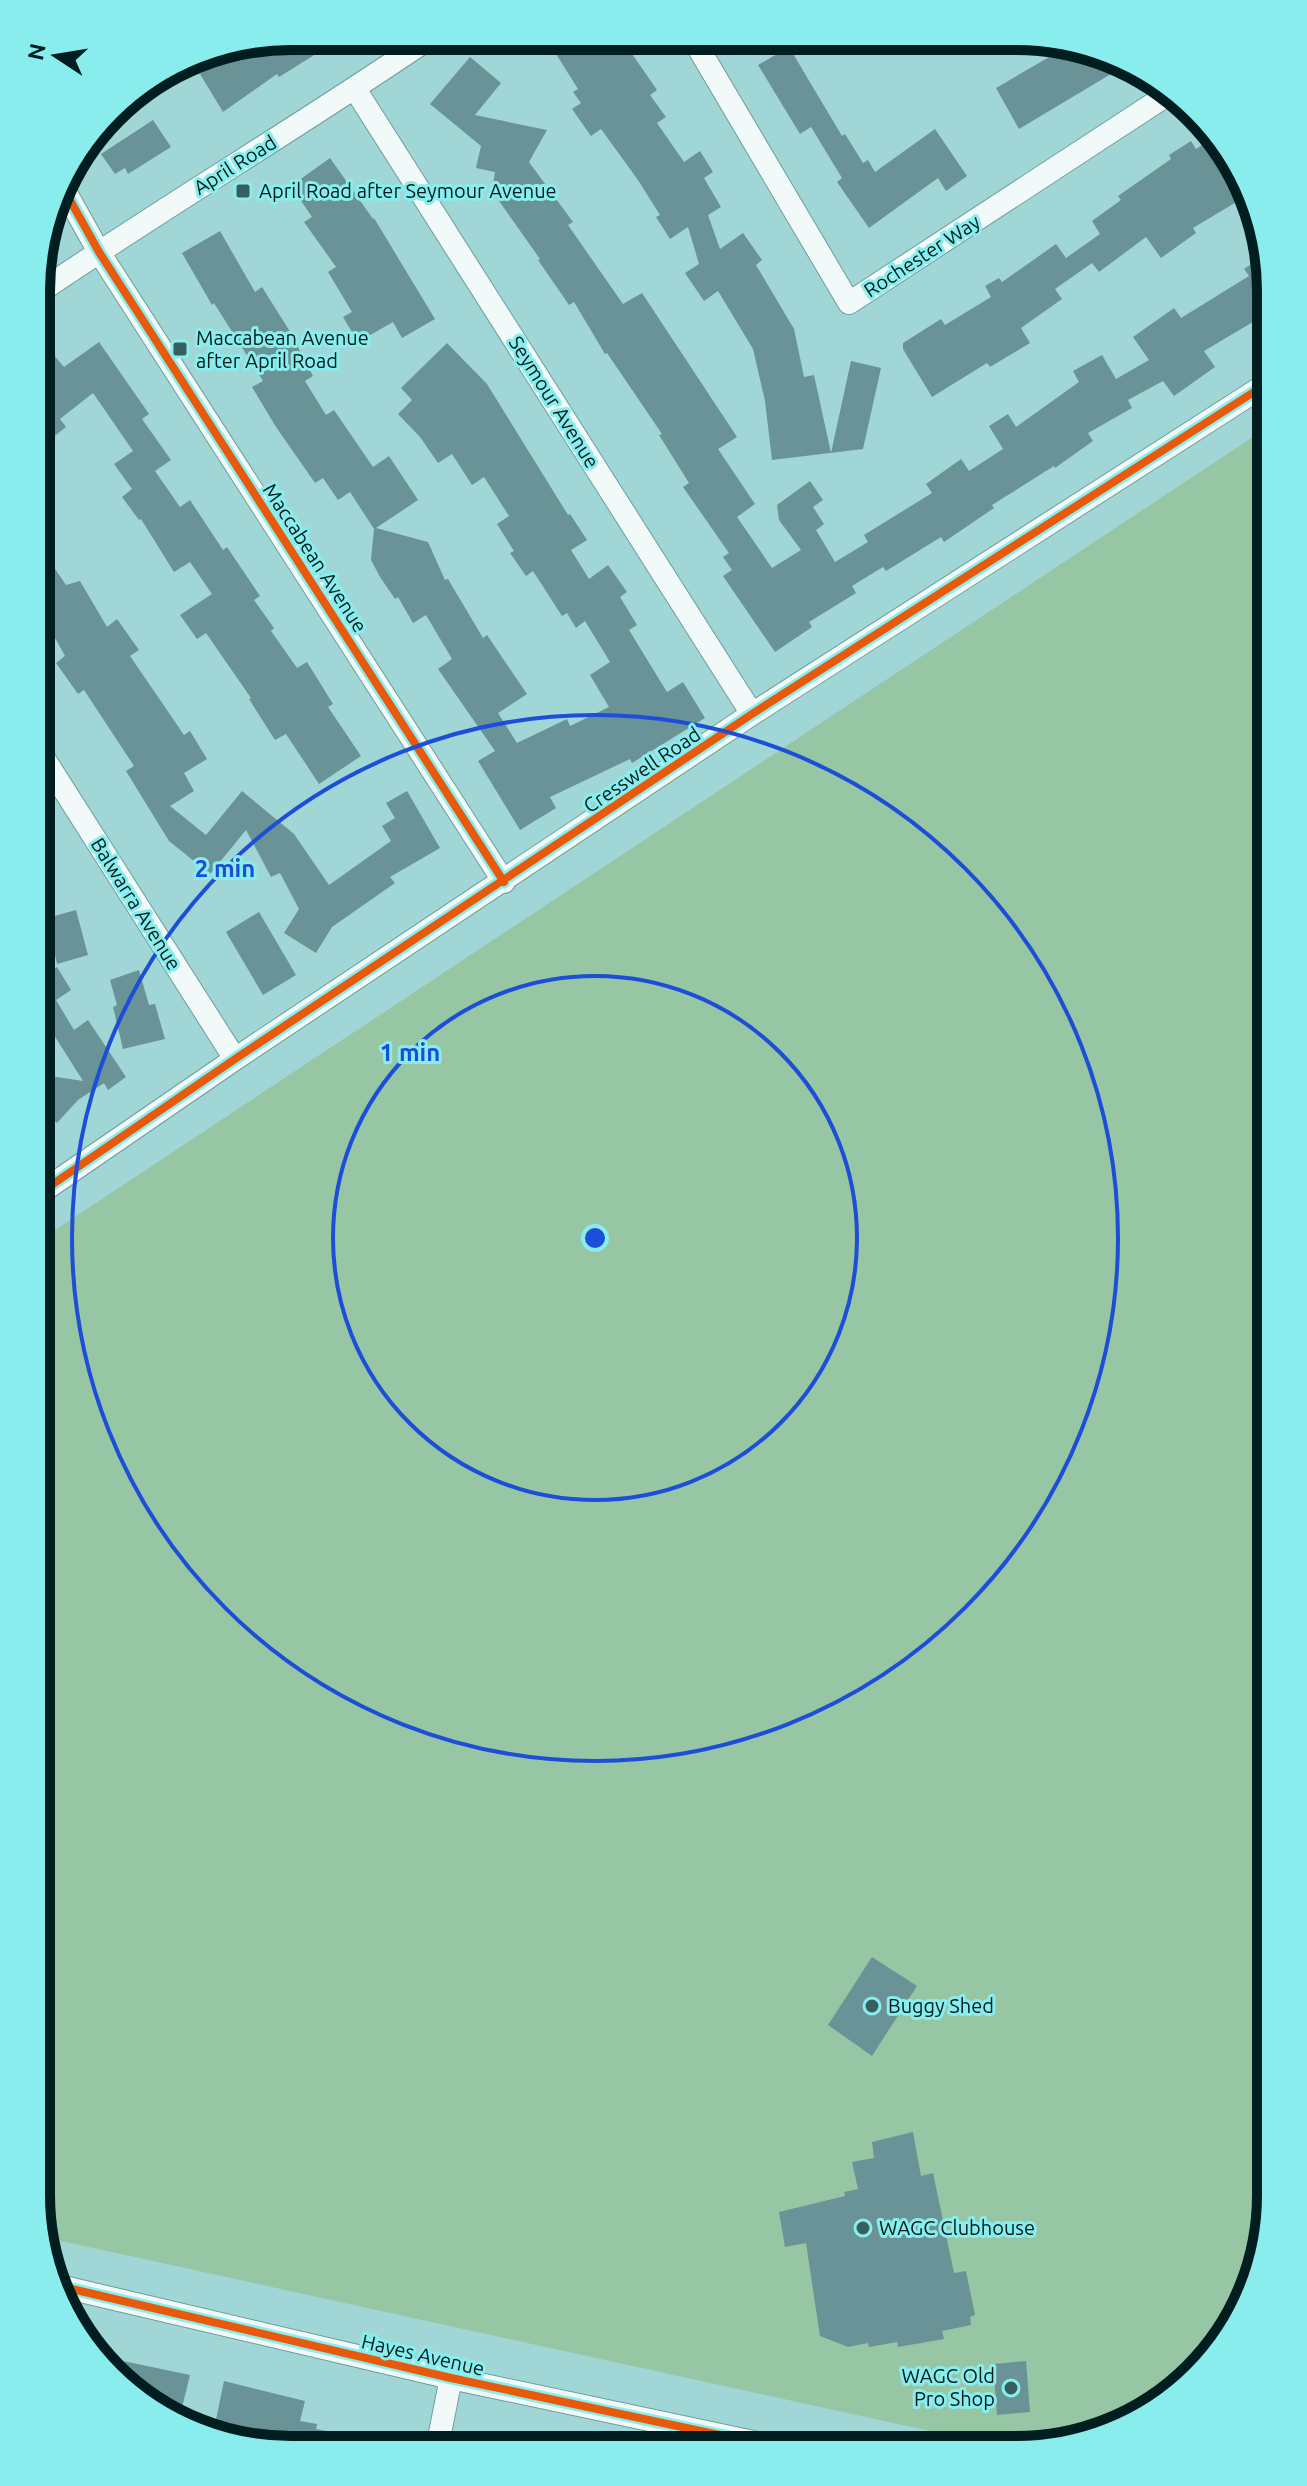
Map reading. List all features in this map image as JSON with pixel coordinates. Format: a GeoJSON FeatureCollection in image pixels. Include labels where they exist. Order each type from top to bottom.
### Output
{"type":"FeatureCollection","features":[{"type":"Feature","properties":{"kind":"street","name":"Rochester Way"},"geometry":{"type":"LineString","coordinates":[[705,50],[849,303],[1161,99]]}},
{"type":"Feature","properties":{"kind":"street","name":"April Road"},"geometry":{"type":"LineString","coordinates":[[50,285],[411,51]]}},
{"type":"Feature","properties":{"kind":"street","name":"Seymour Avenue"},"geometry":{"type":"LineString","coordinates":[[355,89],[752,714]]}},
{"type":"Feature","properties":{"kind":"street","name":"Maccabean Avenue"},"geometry":{"type":"LineString","coordinates":[[69,199],[99,252],[504,882]]}},
{"type":"Feature","properties":{"kind":"street","name":"Cresswell Road"},"geometry":{"type":"LineString","coordinates":[[50,1186],[752,714],[1257,390]]}},
{"type":"Feature","properties":{"kind":"street","name":"Balwarra Avenue"},"geometry":{"type":"LineString","coordinates":[[50,768],[235,1059]]}},
{"type":"Feature","properties":{"kind":"street","name":"Hayes Avenue"},"geometry":{"type":"LineString","coordinates":[[70,2288],[451,2378],[725,2436]]}},
{"type":"Feature","properties":{"kind":"street"},"geometry":{"type":"LineString","coordinates":[[439,2436],[451,2378]]}},
{"type":"Feature","properties":{"kind":"green space"},"geometry":{"type":"Polygon","coordinates":[[[1257,434],[1256,2210],[1252,2242],[1239,2287],[1207,2342],[1186,2365],[1150,2395],[1093,2423],[1047,2434],[953,2436],[55,2240],[50,2195],[50,1233],[1257,434]]]}},
{"type":"Feature","properties":{"kind":"building"},"geometry":{"type":"Polygon","coordinates":[[[783,50],[791,50],[842,136],[845,134],[863,163],[868,160],[875,172],[935,129],[967,176],[946,191],[938,178],[869,228],[837,182],[842,178],[811,127],[800,134],[758,65],[783,50]]]}},
{"type":"Feature","properties":{"kind":"building"},"geometry":{"type":"Polygon","coordinates":[[[321,51],[279,77],[277,74],[223,112],[200,74],[211,66],[244,55],[321,51]]]}},
{"type":"Feature","properties":{"kind":"building"},"geometry":{"type":"Polygon","coordinates":[[[554,51],[630,51],[657,90],[650,95],[666,117],[657,123],[684,162],[700,151],[713,172],[704,178],[721,207],[708,215],[720,249],[743,233],[762,260],[756,265],[794,329],[804,377],[814,375],[831,453],[772,460],[765,401],[753,349],[718,291],[704,301],[685,273],[699,264],[688,227],[670,239],[656,217],[660,215],[601,129],[591,136],[572,109],[581,103],[573,92],[578,89],[554,51]]]}},
{"type":"Feature","properties":{"kind":"building"},"geometry":{"type":"Polygon","coordinates":[[[1054,54],[1114,72],[1019,129],[996,88],[1054,54]]]}},
{"type":"Feature","properties":{"kind":"building"},"geometry":{"type":"Polygon","coordinates":[[[470,57],[501,83],[475,115],[547,130],[529,162],[573,222],[568,225],[623,304],[642,293],[737,437],[718,449],[755,504],[737,517],[772,568],[801,550],[779,520],[777,505],[810,481],[823,500],[813,507],[824,524],[816,530],[835,562],[868,542],[864,535],[932,493],[926,484],[961,459],[969,471],[1003,449],[989,426],[1008,414],[1016,427],[1079,382],[1073,371],[1102,355],[1116,379],[1149,360],[1133,337],[1174,308],[1181,318],[1249,276],[1244,269],[1255,262],[1257,320],[1204,351],[1215,367],[1174,396],[1163,381],[1128,400],[1132,408],[1088,433],[1093,441],[1055,468],[992,505],[994,508],[944,542],[941,537],[886,571],[883,567],[852,586],[856,593],[809,622],[812,627],[775,652],[723,576],[732,570],[723,557],[729,553],[683,487],[689,483],[659,435],[662,434],[605,354],[574,302],[569,305],[492,191],[495,172],[476,168],[481,146],[430,104],[470,57]]]}},
{"type":"Feature","properties":{"kind":"building"},"geometry":{"type":"Polygon","coordinates":[[[153,120],[171,147],[128,174],[125,168],[115,174],[101,154],[153,120]]]}},
{"type":"Feature","properties":{"kind":"building"},"geometry":{"type":"Polygon","coordinates":[[[1191,141],[1196,149],[1205,143],[1238,201],[1193,228],[1196,233],[1161,258],[1146,237],[1099,272],[1092,263],[1055,289],[1062,299],[1021,328],[1030,343],[990,367],[987,363],[932,397],[903,349],[903,343],[941,319],[945,325],[991,297],[985,286],[999,278],[1002,282],[1056,244],[1066,258],[1100,234],[1092,221],[1121,200],[1118,196],[1191,141]]]}},
{"type":"Feature","properties":{"kind":"building"},"geometry":{"type":"Polygon","coordinates":[[[330,158],[374,218],[435,319],[402,338],[393,322],[358,342],[343,317],[352,312],[328,272],[336,267],[304,222],[312,217],[291,186],[330,158]]]}},
{"type":"Feature","properties":{"kind":"building"},"geometry":{"type":"Polygon","coordinates":[[[220,231],[255,292],[262,287],[289,330],[313,376],[305,381],[326,415],[334,410],[373,467],[389,456],[418,500],[376,528],[428,542],[445,580],[448,579],[483,638],[487,635],[527,694],[498,713],[517,743],[567,719],[570,726],[609,707],[590,675],[610,662],[585,621],[576,628],[567,613],[562,616],[533,571],[526,576],[510,553],[514,551],[497,524],[509,516],[484,477],[472,485],[452,454],[438,463],[420,437],[398,414],[412,400],[401,388],[447,343],[487,384],[568,515],[587,540],[571,550],[589,579],[608,565],[627,592],[620,597],[637,625],[629,630],[667,692],[683,682],[705,718],[632,763],[630,759],[550,797],[556,808],[520,830],[478,761],[495,751],[438,669],[452,659],[426,615],[413,623],[398,597],[395,599],[380,577],[371,560],[374,529],[350,492],[338,500],[323,478],[315,483],[276,427],[252,387],[263,381],[214,303],[212,305],[182,253],[220,231]]]}},
{"type":"Feature","properties":{"kind":"building"},"geometry":{"type":"Polygon","coordinates":[[[99,342],[149,414],[142,419],[171,460],[155,471],[180,507],[190,500],[223,550],[227,547],[260,596],[254,600],[274,628],[271,631],[297,668],[307,662],[333,704],[328,707],[361,756],[319,784],[286,734],[275,740],[251,698],[206,633],[197,639],[180,615],[212,594],[190,562],[174,572],[141,519],[122,497],[132,489],[114,464],[133,451],[93,393],[60,419],[66,427],[50,440],[50,356],[53,354],[64,367],[99,342]]]}},
{"type":"Feature","properties":{"kind":"building"},"geometry":{"type":"Polygon","coordinates":[[[851,361],[881,368],[863,449],[831,453],[851,361]]]}},
{"type":"Feature","properties":{"kind":"building"},"geometry":{"type":"Polygon","coordinates":[[[50,562],[66,585],[80,581],[107,627],[117,619],[139,650],[130,656],[184,735],[190,731],[207,759],[184,773],[194,791],[170,806],[206,835],[242,791],[294,834],[329,885],[391,841],[382,826],[395,818],[386,803],[407,791],[440,848],[390,877],[395,883],[332,927],[316,953],[284,933],[299,909],[280,873],[271,877],[246,830],[210,874],[169,841],[126,771],[134,766],[84,690],[78,694],[56,663],[65,656],[50,629],[50,562]]]}},
{"type":"Feature","properties":{"kind":"building"},"geometry":{"type":"Polygon","coordinates":[[[76,910],[88,955],[57,964],[50,917],[76,910]]]}},
{"type":"Feature","properties":{"kind":"building"},"geometry":{"type":"Polygon","coordinates":[[[259,912],[296,975],[263,995],[226,932],[259,912]]]}},
{"type":"Feature","properties":{"kind":"building"},"geometry":{"type":"Polygon","coordinates":[[[57,967],[71,990],[56,1000],[74,1030],[88,1020],[126,1077],[108,1090],[104,1083],[78,1100],[57,1123],[50,1118],[50,1076],[83,1081],[50,1029],[50,971],[57,967]]]}},
{"type":"Feature","properties":{"kind":"building"},"geometry":{"type":"Polygon","coordinates":[[[139,970],[149,1005],[155,1004],[165,1039],[123,1049],[110,980],[139,970]]]}},
{"type":"Feature","properties":{"kind":"building","name":"Buggy Shed"},"geometry":{"type":"Polygon","coordinates":[[[872,1957],[917,1986],[872,2056],[828,2025],[872,1957]]]}},
{"type":"Feature","properties":{"kind":"building","name":"WAGC Clubhouse"},"geometry":{"type":"Polygon","coordinates":[[[913,2132],[921,2176],[933,2173],[954,2273],[966,2271],[975,2315],[970,2317],[971,2325],[942,2331],[944,2339],[898,2347],[897,2342],[848,2347],[820,2336],[806,2243],[785,2247],[779,2212],[845,2196],[844,2192],[858,2189],[852,2162],[874,2158],[872,2142],[913,2132]]]}},
{"type":"Feature","properties":{"kind":"building"},"geometry":{"type":"Polygon","coordinates":[[[115,2359],[190,2375],[182,2409],[157,2395],[115,2359]]]}},
{"type":"Feature","properties":{"kind":"building","name":"WAGC Old Pro Shop"},"geometry":{"type":"Polygon","coordinates":[[[1026,2361],[1030,2412],[997,2415],[993,2364],[1026,2361]]]}},
{"type":"Feature","properties":{"kind":"building"},"geometry":{"type":"Polygon","coordinates":[[[224,2381],[305,2401],[300,2421],[317,2424],[316,2429],[352,2436],[260,2434],[215,2423],[224,2381]]]}},
{"type":"Feature","properties":{"kind":"cycle path"},"geometry":{"type":"LineString","coordinates":[[69,199],[99,252],[504,882]]}},
{"type":"Feature","properties":{"kind":"cycle path"},"geometry":{"type":"LineString","coordinates":[[50,1186],[752,714],[1257,390]]}},
{"type":"Feature","properties":{"kind":"cycle path"},"geometry":{"type":"LineString","coordinates":[[70,2288],[451,2378],[725,2436]]}},
{"type":"Feature","properties":{"kind":"place","name":"April Road after Seymour Avenue"},"geometry":{"type":"Point","coordinates":[243,191]}},
{"type":"Feature","properties":{"kind":"place","name":"Maccabean Avenue after April Road"},"geometry":{"type":"Point","coordinates":[180,349]}},
{"type":"Feature","properties":{"kind":"place","name":"Buggy Shed"},"geometry":{"type":"Point","coordinates":[872,2006]}},
{"type":"Feature","properties":{"kind":"place","name":"WAGC Clubhouse"},"geometry":{"type":"Point","coordinates":[863,2228]}},
{"type":"Feature","properties":{"kind":"place","name":"WAGC Old Pro Shop"},"geometry":{"type":"Point","coordinates":[1011,2388]}}]}
